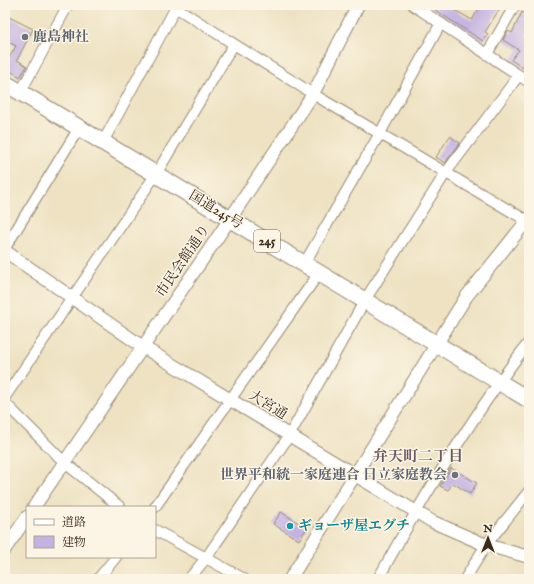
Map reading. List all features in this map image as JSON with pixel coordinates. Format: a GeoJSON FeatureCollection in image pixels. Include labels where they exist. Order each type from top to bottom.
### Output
{"type":"FeatureCollection","features":[{"type":"Feature","properties":{"kind":"highway","name":"国道245号"},"geometry":{"type":"LineString","coordinates":[[5,83],[529,400]]}},
{"type":"Feature","properties":{"kind":"street"},"geometry":{"type":"LineString","coordinates":[[20,93],[68,5]]}},
{"type":"Feature","properties":{"kind":"street"},"geometry":{"type":"LineString","coordinates":[[413,5],[529,82]]}},
{"type":"Feature","properties":{"kind":"street"},"geometry":{"type":"LineString","coordinates":[[487,54],[515,5]]}},
{"type":"Feature","properties":{"kind":"street"},"geometry":{"type":"LineString","coordinates":[[103,142],[174,6],[379,135],[528,220],[477,282],[290,579]]}},
{"type":"Feature","properties":{"kind":"street","name":"市民会館通り"},"geometry":{"type":"LineString","coordinates":[[35,506],[313,94],[354,7]]}},
{"type":"Feature","properties":{"kind":"street"},"geometry":{"type":"LineString","coordinates":[[304,264],[379,135],[440,23]]}},
{"type":"Feature","properties":{"kind":"street"},"geometry":{"type":"LineString","coordinates":[[5,397],[73,299],[156,174],[234,44]]}},
{"type":"Feature","properties":{"kind":"street"},"geometry":{"type":"LineString","coordinates":[[189,579],[206,558],[289,436],[365,300],[445,174],[519,75]]}},
{"type":"Feature","properties":{"kind":"street"},"geometry":{"type":"LineString","coordinates":[[5,248],[79,128]]}},
{"type":"Feature","properties":{"kind":"street","name":"大宮通"},"geometry":{"type":"LineString","coordinates":[[5,251],[143,347],[415,512],[433,522],[486,545],[529,557]]}},
{"type":"Feature","properties":{"kind":"street"},"geometry":{"type":"LineString","coordinates":[[156,506],[319,273]]}},
{"type":"Feature","properties":{"kind":"street"},"geometry":{"type":"LineString","coordinates":[[378,579],[415,512],[498,381],[529,342]]}},
{"type":"Feature","properties":{"kind":"street"},"geometry":{"type":"LineString","coordinates":[[5,403],[64,462],[119,506]]}},
{"type":"Feature","properties":{"kind":"street"},"geometry":{"type":"LineString","coordinates":[[465,579],[486,545],[529,491]]}},
{"type":"Feature","properties":{"kind":"street"},"geometry":{"type":"LineString","coordinates":[[5,549],[26,518]]}},
{"type":"Feature","properties":{"kind":"street"},"geometry":{"type":"LineString","coordinates":[[156,531],[244,579]]}},
{"type":"Feature","properties":{"kind":"street"},"geometry":{"type":"LineString","coordinates":[[98,579],[115,558]]}},
{"type":"Feature","properties":{"kind":"building"},"geometry":{"type":"Polygon","coordinates":[[[427,5],[446,5],[472,20],[481,5],[502,5],[485,32],[488,34],[483,41],[427,5]]]}},
{"type":"Feature","properties":{"kind":"building"},"geometry":{"type":"Polygon","coordinates":[[[522,12],[529,15],[529,31],[526,36],[529,38],[529,72],[511,60],[519,50],[503,40],[508,31],[512,33],[522,12]]]}},
{"type":"Feature","properties":{"kind":"building"},"geometry":{"type":"Polygon","coordinates":[[[5,15],[33,29],[17,60],[27,66],[20,77],[5,68],[5,65],[16,46],[5,40],[5,15]]]}},
{"type":"Feature","properties":{"kind":"building"},"geometry":{"type":"Polygon","coordinates":[[[450,136],[460,143],[445,163],[436,157],[450,136]]]}},
{"type":"Feature","properties":{"kind":"building","name":"世界平和統一家庭連合 日立家庭教会"},"geometry":{"type":"Polygon","coordinates":[[[451,468],[477,483],[470,494],[453,483],[448,490],[440,486],[451,468]]]}},
{"type":"Feature","properties":{"kind":"building","name":"ギョーザ屋エグチ"},"geometry":{"type":"Polygon","coordinates":[[[281,512],[307,528],[299,540],[273,524],[281,512]]]}},
{"type":"Feature","properties":{"kind":"place","name":"鹿島神社"},"geometry":{"type":"Point","coordinates":[25,37]}},
{"type":"Feature","properties":{"kind":"place","name":"世界平和統一家庭連合 日立家庭教会"},"geometry":{"type":"Point","coordinates":[455,475]}},
{"type":"Feature","properties":{"kind":"place","name":"ギョーザ屋エグチ"},"geometry":{"type":"Point","coordinates":[290,526]}},
{"type":"Feature","properties":{"kind":"district","name":"弁天町二丁目"},"geometry":{"type":"Point","coordinates":[418,456]}}]}
